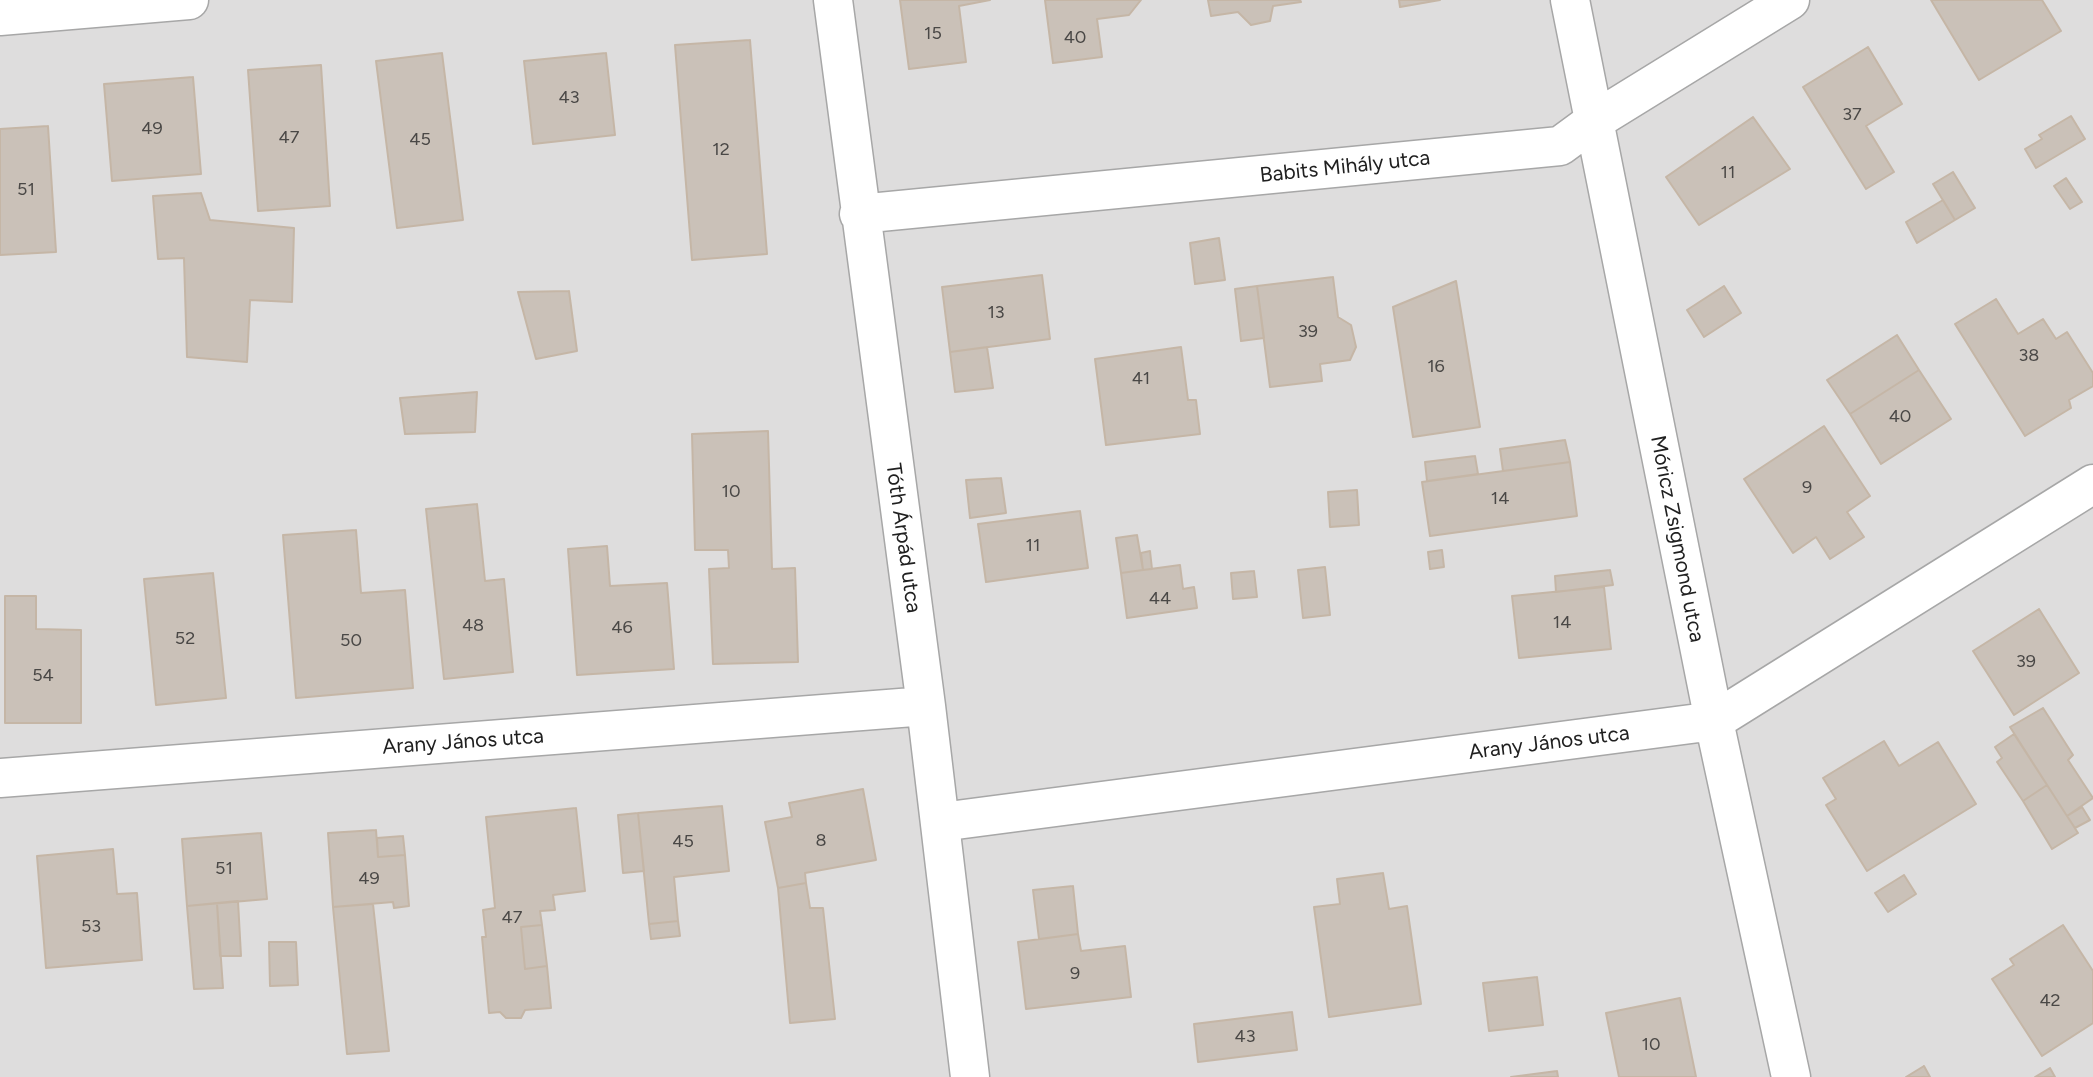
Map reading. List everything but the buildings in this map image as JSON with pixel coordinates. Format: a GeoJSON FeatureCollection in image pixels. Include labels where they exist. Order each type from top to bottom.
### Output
{"type":"FeatureCollection","features":[{"type":"Feature","properties":{"kind":"street"},"geometry":{"type":"LineString","coordinates":[[0,16],[189,0]]}},
{"type":"Feature","properties":{"kind":"street","name":"Tóth Árpád utca"},"geometry":{"type":"LineString","coordinates":[[833,0],[941,822],[970,1077]]}},
{"type":"Feature","properties":{"kind":"street","name":"Móricz Zsigmond utca"},"geometry":{"type":"LineString","coordinates":[[1570,0],[1714,721],[1791,1077]]}},
{"type":"Feature","properties":{"kind":"street","name":"Babits Mihály utca"},"geometry":{"type":"LineString","coordinates":[[859,214],[1560,146],[1594,121],[1790,0]]}},
{"type":"Feature","properties":{"kind":"street","name":"Arany János utca"},"geometry":{"type":"LineString","coordinates":[[941,822],[1714,721],[2093,484]]}},
{"type":"Feature","properties":{"kind":"street","name":"Arany János utca"},"geometry":{"type":"LineString","coordinates":[[0,778],[926,706]]}},
{"type":"Feature","properties":{"kind":"shaded area"},"geometry":{"type":"Polygon","coordinates":[[[0,0],[2093,0],[2093,1077],[0,1077],[0,0]]]}}]}
